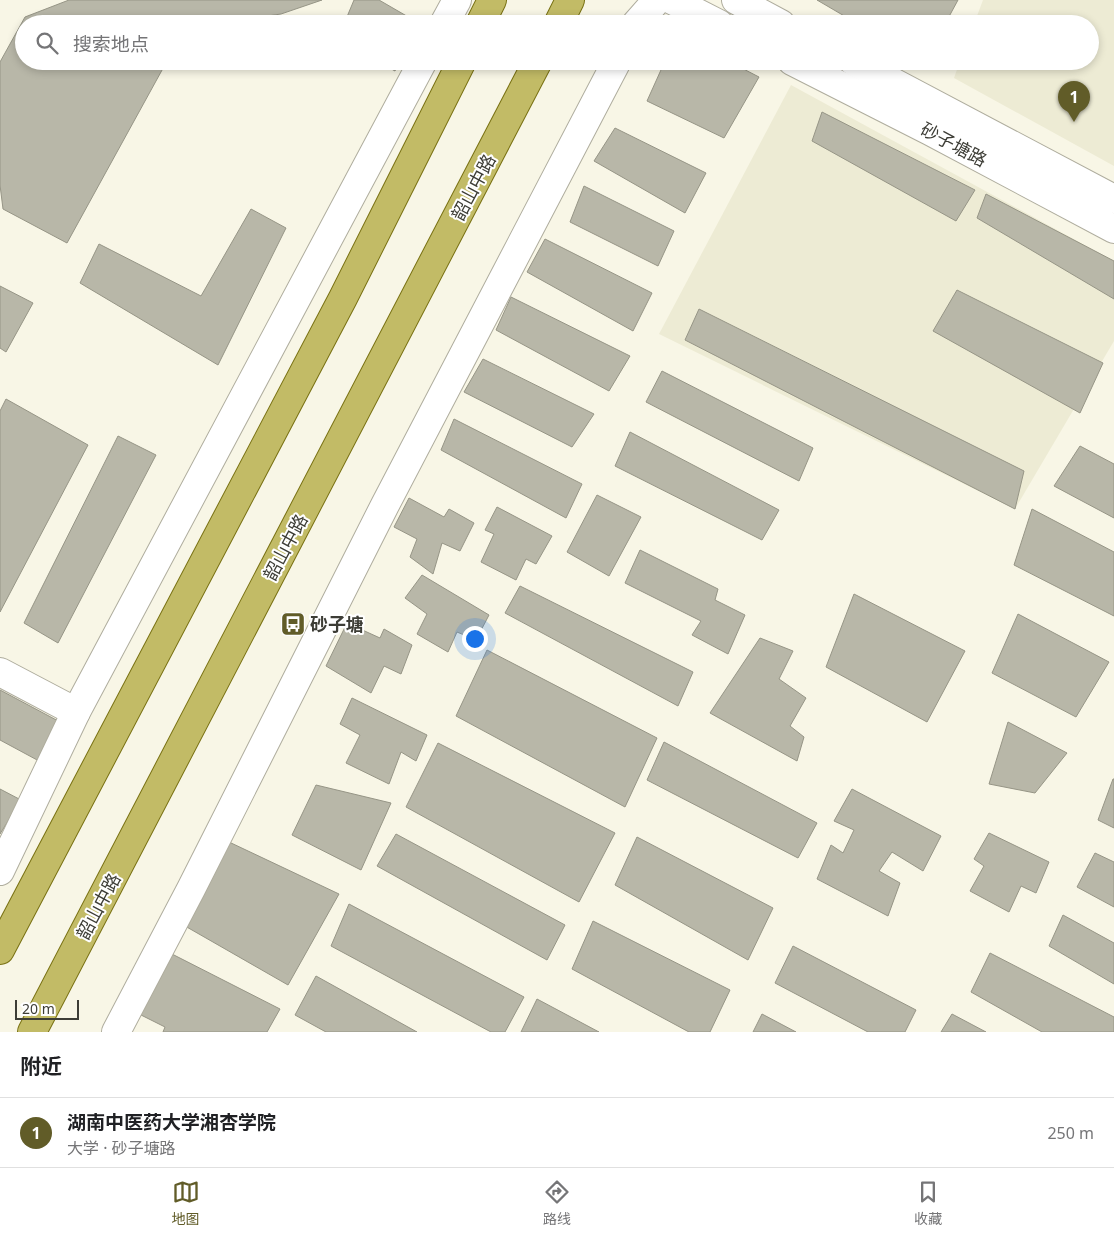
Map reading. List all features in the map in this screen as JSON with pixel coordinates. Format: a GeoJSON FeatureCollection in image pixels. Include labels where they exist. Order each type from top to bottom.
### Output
{"type":"FeatureCollection","features":[{"type":"Feature","properties":{"kind":"main road"},"geometry":{"type":"LineString","coordinates":[[484,15],[492,0]]}},
{"type":"Feature","properties":{"kind":"main road"},"geometry":{"type":"LineString","coordinates":[[562,15],[570,0]]}},
{"type":"Feature","properties":{"kind":"main road"},"geometry":{"type":"LineString","coordinates":[[0,950],[344,298],[458,70]]}},
{"type":"Feature","properties":{"kind":"main road","name":"韶山中路"},"geometry":{"type":"LineString","coordinates":[[32,1032],[533,70]]}},
{"type":"Feature","properties":{"kind":"street"},"geometry":{"type":"LineString","coordinates":[[448,15],[456,0]]}},
{"type":"Feature","properties":{"kind":"street"},"geometry":{"type":"LineString","coordinates":[[644,15],[658,0]]}},
{"type":"Feature","properties":{"kind":"street"},"geometry":{"type":"LineString","coordinates":[[672,0],[701,15]]}},
{"type":"Feature","properties":{"kind":"street"},"geometry":{"type":"LineString","coordinates":[[736,0],[765,15]]}},
{"type":"Feature","properties":{"kind":"street"},"geometry":{"type":"LineString","coordinates":[[0,871],[76,712],[418,70]]}},
{"type":"Feature","properties":{"kind":"street"},"geometry":{"type":"LineString","coordinates":[[116,1032],[191,889],[385,505],[612,70]]}},
{"type":"Feature","properties":{"kind":"street","name":"砂子塘路"},"geometry":{"type":"LineString","coordinates":[[810,70],[930,131],[1114,229]]}},
{"type":"Feature","properties":{"kind":"street","name":"砂子塘路"},"geometry":{"type":"LineString","coordinates":[[870,70],[1114,199]]}},
{"type":"Feature","properties":{"kind":"street"},"geometry":{"type":"LineString","coordinates":[[0,672],[76,712]]}},
{"type":"Feature","properties":{"kind":"shaded area"},"geometry":{"type":"Polygon","coordinates":[[[983,0],[1114,0],[1114,166],[954,78],[957,70],[1099,70],[1099,15],[977,15],[983,0]]]}},
{"type":"Feature","properties":{"kind":"shaded area"},"geometry":{"type":"Polygon","coordinates":[[[791,85],[1114,261],[1114,341],[1015,509],[659,334],[791,85]]]}},
{"type":"Feature","properties":{"kind":"building"},"geometry":{"type":"Polygon","coordinates":[[[69,0],[322,0],[274,15],[30,15],[69,0]]]}},
{"type":"Feature","properties":{"kind":"building"},"geometry":{"type":"Polygon","coordinates":[[[354,0],[379,0],[405,15],[348,15],[354,0]]]}},
{"type":"Feature","properties":{"kind":"building"},"geometry":{"type":"Polygon","coordinates":[[[817,0],[958,0],[950,15],[843,15],[817,0]]]}},
{"type":"Feature","properties":{"kind":"building"},"geometry":{"type":"Polygon","coordinates":[[[15,35],[15,70],[162,70],[67,243],[3,209],[0,185],[0,62],[15,35]]]}},
{"type":"Feature","properties":{"kind":"building"},"geometry":{"type":"Polygon","coordinates":[[[661,70],[745,70],[759,77],[724,138],[647,101],[661,70]]]}},
{"type":"Feature","properties":{"kind":"building"},"geometry":{"type":"Polygon","coordinates":[[[822,112],[975,190],[956,221],[812,141],[822,112]]]}},
{"type":"Feature","properties":{"kind":"building"},"geometry":{"type":"Polygon","coordinates":[[[615,128],[706,173],[685,213],[594,161],[615,128]]]}},
{"type":"Feature","properties":{"kind":"building"},"geometry":{"type":"Polygon","coordinates":[[[584,186],[674,231],[658,266],[570,222],[584,186]]]}},
{"type":"Feature","properties":{"kind":"building"},"geometry":{"type":"Polygon","coordinates":[[[986,194],[1114,261],[1114,299],[977,218],[986,194]]]}},
{"type":"Feature","properties":{"kind":"building"},"geometry":{"type":"Polygon","coordinates":[[[251,209],[286,228],[218,365],[80,283],[99,244],[201,296],[251,209]]]}},
{"type":"Feature","properties":{"kind":"building"},"geometry":{"type":"Polygon","coordinates":[[[545,239],[652,293],[633,331],[527,272],[545,239]]]}},
{"type":"Feature","properties":{"kind":"building"},"geometry":{"type":"Polygon","coordinates":[[[0,286],[33,303],[6,352],[0,348],[0,286]]]}},
{"type":"Feature","properties":{"kind":"building"},"geometry":{"type":"Polygon","coordinates":[[[957,290],[1103,363],[1080,413],[933,331],[957,290]]]}},
{"type":"Feature","properties":{"kind":"building"},"geometry":{"type":"Polygon","coordinates":[[[511,297],[630,356],[609,391],[496,330],[511,297]]]}},
{"type":"Feature","properties":{"kind":"building"},"geometry":{"type":"Polygon","coordinates":[[[699,309],[1024,471],[1015,509],[685,340],[699,309]]]}},
{"type":"Feature","properties":{"kind":"building"},"geometry":{"type":"Polygon","coordinates":[[[483,359],[594,414],[572,447],[464,392],[483,359]]]}},
{"type":"Feature","properties":{"kind":"building"},"geometry":{"type":"Polygon","coordinates":[[[662,371],[813,448],[799,481],[646,402],[662,371]]]}},
{"type":"Feature","properties":{"kind":"building"},"geometry":{"type":"Polygon","coordinates":[[[6,399],[88,445],[0,612],[0,411],[6,399]]]}},
{"type":"Feature","properties":{"kind":"building"},"geometry":{"type":"Polygon","coordinates":[[[454,419],[582,484],[566,518],[441,450],[454,419]]]}},
{"type":"Feature","properties":{"kind":"building"},"geometry":{"type":"Polygon","coordinates":[[[630,432],[779,510],[762,540],[615,466],[630,432]]]}},
{"type":"Feature","properties":{"kind":"building"},"geometry":{"type":"Polygon","coordinates":[[[118,436],[156,455],[58,643],[24,623],[118,436]]]}},
{"type":"Feature","properties":{"kind":"building"},"geometry":{"type":"Polygon","coordinates":[[[1080,446],[1114,464],[1114,518],[1054,486],[1080,446]]]}},
{"type":"Feature","properties":{"kind":"building"},"geometry":{"type":"Polygon","coordinates":[[[597,495],[641,517],[609,576],[567,552],[597,495]]]}},
{"type":"Feature","properties":{"kind":"building"},"geometry":{"type":"Polygon","coordinates":[[[409,498],[444,517],[449,509],[474,523],[460,551],[442,543],[433,574],[410,557],[417,539],[394,527],[409,498]]]}},
{"type":"Feature","properties":{"kind":"building"},"geometry":{"type":"Polygon","coordinates":[[[497,507],[552,536],[536,564],[526,559],[516,580],[481,562],[494,534],[485,530],[497,507]]]}},
{"type":"Feature","properties":{"kind":"building"},"geometry":{"type":"Polygon","coordinates":[[[1032,509],[1114,552],[1114,616],[1014,565],[1032,509]]]}},
{"type":"Feature","properties":{"kind":"building"},"geometry":{"type":"Polygon","coordinates":[[[640,550],[718,589],[715,600],[745,615],[728,654],[692,635],[701,621],[625,583],[640,550]]]}},
{"type":"Feature","properties":{"kind":"building"},"geometry":{"type":"Polygon","coordinates":[[[422,575],[489,615],[476,640],[457,632],[448,652],[417,634],[427,614],[405,598],[422,575]]]}},
{"type":"Feature","properties":{"kind":"building"},"geometry":{"type":"Polygon","coordinates":[[[520,586],[693,672],[678,706],[505,613],[520,586]]]}},
{"type":"Feature","properties":{"kind":"building"},"geometry":{"type":"Polygon","coordinates":[[[854,594],[965,651],[927,722],[826,667],[854,594]]]}},
{"type":"Feature","properties":{"kind":"building"},"geometry":{"type":"Polygon","coordinates":[[[1018,614],[1109,662],[1076,717],[992,673],[1018,614]]]}},
{"type":"Feature","properties":{"kind":"building"},"geometry":{"type":"Polygon","coordinates":[[[347,623],[380,638],[384,629],[412,645],[401,674],[384,666],[371,693],[326,666],[347,623]]]}},
{"type":"Feature","properties":{"kind":"building"},"geometry":{"type":"Polygon","coordinates":[[[760,638],[793,651],[779,679],[806,698],[790,726],[804,737],[797,761],[710,713],[760,638]]]}},
{"type":"Feature","properties":{"kind":"building"},"geometry":{"type":"Polygon","coordinates":[[[487,650],[657,738],[625,807],[456,716],[487,650]]]}},
{"type":"Feature","properties":{"kind":"building"},"geometry":{"type":"Polygon","coordinates":[[[0,690],[62,723],[39,761],[0,740],[0,690]]]}},
{"type":"Feature","properties":{"kind":"building"},"geometry":{"type":"Polygon","coordinates":[[[352,698],[427,735],[416,761],[401,752],[389,784],[346,763],[360,735],[340,724],[352,698]]]}},
{"type":"Feature","properties":{"kind":"building"},"geometry":{"type":"Polygon","coordinates":[[[1008,722],[1067,753],[1035,793],[989,784],[1008,722]]]}},
{"type":"Feature","properties":{"kind":"building"},"geometry":{"type":"Polygon","coordinates":[[[664,742],[817,823],[798,858],[647,780],[664,742]]]}},
{"type":"Feature","properties":{"kind":"building"},"geometry":{"type":"Polygon","coordinates":[[[438,743],[615,833],[579,902],[406,807],[438,743]]]}},
{"type":"Feature","properties":{"kind":"building"},"geometry":{"type":"Polygon","coordinates":[[[1114,779],[1114,828],[1098,820],[1114,779]]]}},
{"type":"Feature","properties":{"kind":"building"},"geometry":{"type":"Polygon","coordinates":[[[316,785],[391,803],[361,870],[292,835],[316,785]]]}},
{"type":"Feature","properties":{"kind":"building"},"geometry":{"type":"Polygon","coordinates":[[[0,789],[21,800],[0,834],[0,789]]]}},
{"type":"Feature","properties":{"kind":"building"},"geometry":{"type":"Polygon","coordinates":[[[852,789],[941,836],[923,871],[892,852],[879,871],[900,883],[888,916],[817,879],[831,845],[843,853],[854,830],[834,821],[852,789]]]}},
{"type":"Feature","properties":{"kind":"building"},"geometry":{"type":"Polygon","coordinates":[[[989,833],[1049,862],[1036,893],[1021,886],[1009,912],[970,891],[984,866],[974,859],[989,833]]]}},
{"type":"Feature","properties":{"kind":"building"},"geometry":{"type":"Polygon","coordinates":[[[396,834],[565,925],[547,960],[377,866],[396,834]]]}},
{"type":"Feature","properties":{"kind":"building"},"geometry":{"type":"Polygon","coordinates":[[[637,837],[773,908],[748,960],[615,885],[637,837]]]}},
{"type":"Feature","properties":{"kind":"building"},"geometry":{"type":"Polygon","coordinates":[[[229,842],[339,894],[288,985],[185,926],[229,842]]]}},
{"type":"Feature","properties":{"kind":"building"},"geometry":{"type":"Polygon","coordinates":[[[1095,853],[1114,862],[1114,907],[1077,887],[1095,853]]]}},
{"type":"Feature","properties":{"kind":"building"},"geometry":{"type":"Polygon","coordinates":[[[349,904],[524,997],[505,1032],[491,1032],[331,946],[349,904]]]}},
{"type":"Feature","properties":{"kind":"building"},"geometry":{"type":"Polygon","coordinates":[[[1063,915],[1114,943],[1114,984],[1049,946],[1063,915]]]}},
{"type":"Feature","properties":{"kind":"building"},"geometry":{"type":"Polygon","coordinates":[[[593,921],[730,990],[710,1032],[689,1032],[572,969],[593,921]]]}},
{"type":"Feature","properties":{"kind":"building"},"geometry":{"type":"Polygon","coordinates":[[[793,946],[916,1010],[905,1032],[868,1032],[775,983],[793,946]]]}},
{"type":"Feature","properties":{"kind":"building"},"geometry":{"type":"Polygon","coordinates":[[[170,953],[280,1009],[267,1032],[163,1032],[165,1027],[137,1013],[170,953]]]}},
{"type":"Feature","properties":{"kind":"building"},"geometry":{"type":"Polygon","coordinates":[[[990,953],[1114,1017],[1114,1032],[1042,1032],[971,992],[990,953]]]}},
{"type":"Feature","properties":{"kind":"building"},"geometry":{"type":"Polygon","coordinates":[[[316,976],[417,1032],[326,1032],[295,1015],[316,976]]]}},
{"type":"Feature","properties":{"kind":"building"},"geometry":{"type":"Polygon","coordinates":[[[537,999],[599,1032],[521,1032],[537,999]]]}},
{"type":"Feature","properties":{"kind":"building"},"geometry":{"type":"Polygon","coordinates":[[[762,1014],[796,1032],[753,1032],[762,1014]]]}},
{"type":"Feature","properties":{"kind":"building"},"geometry":{"type":"Polygon","coordinates":[[[952,1014],[986,1032],[941,1032],[952,1014]]]}},
{"type":"Feature","properties":{"kind":"place","name":"湖南中医药大学湘杏学院"},"geometry":{"type":"Point","coordinates":[1074,122]}},
{"type":"Feature","properties":{"kind":"place","name":"砂子塘"},"geometry":{"type":"Point","coordinates":[293,624]}}]}
